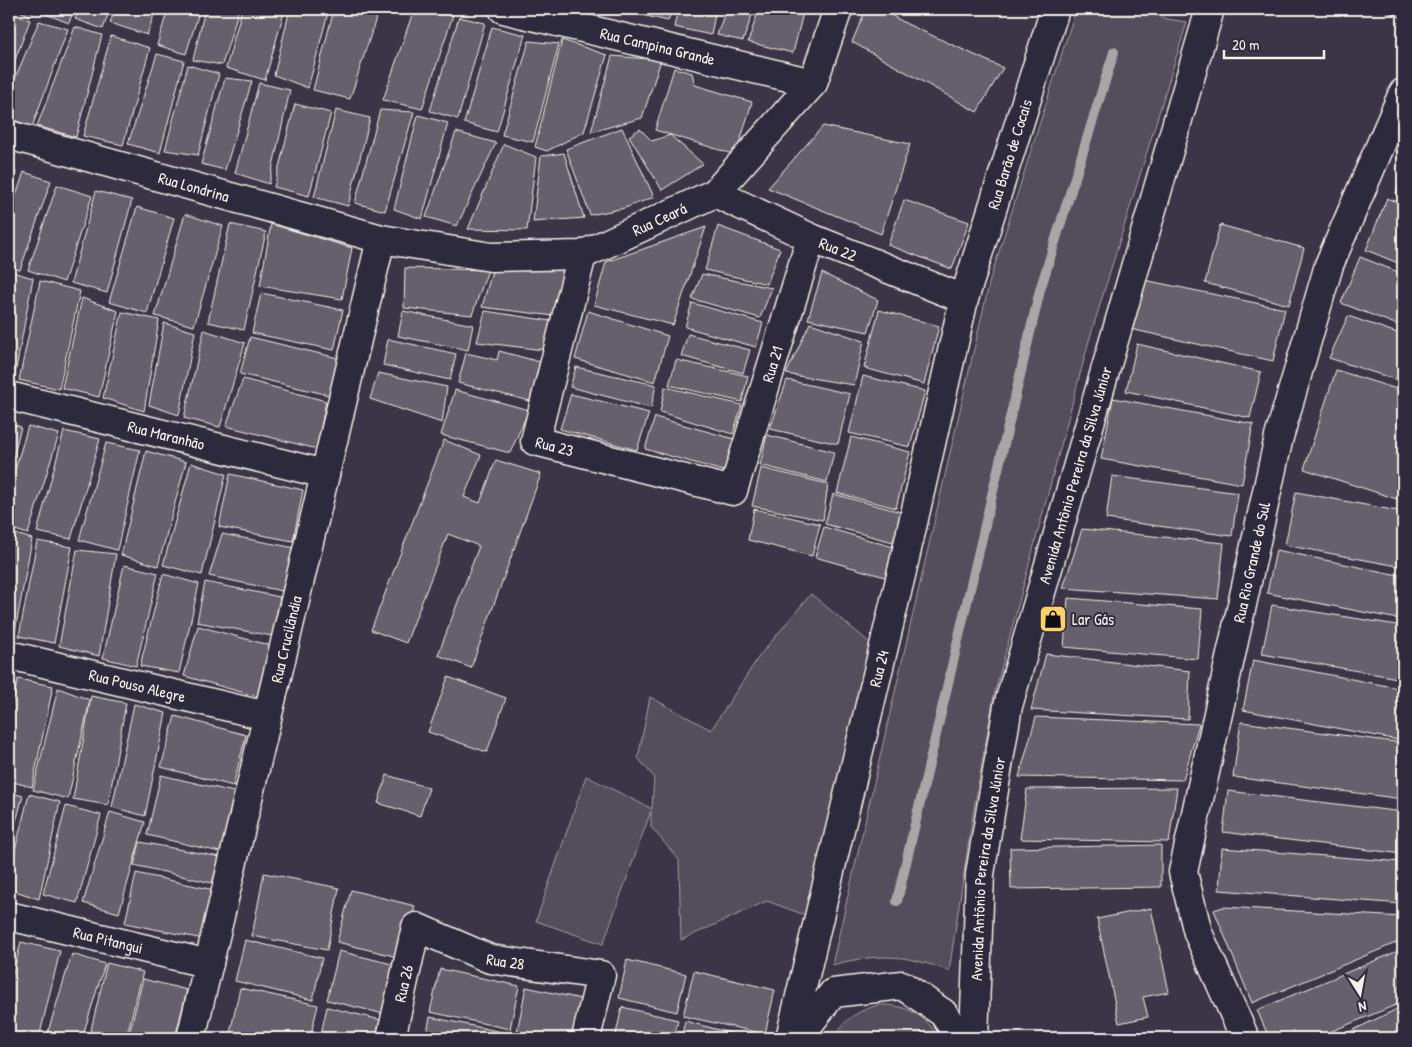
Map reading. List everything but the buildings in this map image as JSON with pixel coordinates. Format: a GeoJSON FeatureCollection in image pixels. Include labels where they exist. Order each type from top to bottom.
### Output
{"type":"FeatureCollection","features":[{"type":"Feature","properties":{"kind":"street","name":"Rua Campina Grande"},"geometry":{"type":"LineString","coordinates":[[503,9],[812,83]]}},
{"type":"Feature","properties":{"kind":"street","name":"Rua Ceará"},"geometry":{"type":"LineString","coordinates":[[381,239],[491,257],[582,255],[715,193],[812,83],[838,9]]}},
{"type":"Feature","properties":{"kind":"street","name":"Rua Barão de Cocais"},"geometry":{"type":"LineString","coordinates":[[964,299],[1055,9]]}},
{"type":"Feature","properties":{"kind":"street","name":"Avenida Antônio Pereira da Silva Júnior"},"geometry":{"type":"LineString","coordinates":[[974,1038],[980,874],[1008,706],[1210,9]]}},
{"type":"Feature","properties":{"kind":"street","name":"Rua Rio Grande do Sul"},"geometry":{"type":"LineString","coordinates":[[1245,1038],[1198,933],[1183,872],[1279,437],[1328,265],[1403,93]]}},
{"type":"Feature","properties":{"kind":"street","name":"Rua Londrina"},"geometry":{"type":"LineString","coordinates":[[9,135],[381,239]]}},
{"type":"Feature","properties":{"kind":"street","name":"Rua 22"},"geometry":{"type":"LineString","coordinates":[[715,193],[810,238],[964,299]]}},
{"type":"Feature","properties":{"kind":"street","name":"Rua 21"},"geometry":{"type":"LineString","coordinates":[[733,491],[810,238]]}},
{"type":"Feature","properties":{"kind":"street","name":"Rua Crucilândia"},"geometry":{"type":"LineString","coordinates":[[191,1038],[381,239]]}},
{"type":"Feature","properties":{"kind":"street","name":"Rua 23"},"geometry":{"type":"LineString","coordinates":[[582,255],[535,441],[733,491]]}},
{"type":"Feature","properties":{"kind":"street","name":"Rua 24"},"geometry":{"type":"LineString","coordinates":[[790,1038],[902,571],[964,299]]}},
{"type":"Feature","properties":{"kind":"street","name":"Rua Maranhão"},"geometry":{"type":"LineString","coordinates":[[9,396],[325,474]]}},
{"type":"Feature","properties":{"kind":"street","name":"Rua Pouso Alegre"},"geometry":{"type":"LineString","coordinates":[[9,655],[267,716]]}},
{"type":"Feature","properties":{"kind":"street","name":"Rua Pitangui"},"geometry":{"type":"LineString","coordinates":[[9,916],[209,964]]}},
{"type":"Feature","properties":{"kind":"street","name":"Rua 28"},"geometry":{"type":"LineString","coordinates":[[416,927],[490,959],[601,975],[586,1038]]}},
{"type":"Feature","properties":{"kind":"street","name":"Rua 26"},"geometry":{"type":"LineString","coordinates":[[391,1038],[416,927]]}},
{"type":"Feature","properties":{"kind":"street"},"geometry":{"type":"LineString","coordinates":[[798,1038],[833,993],[902,985],[942,1013],[960,1038]]}},
{"type":"Feature","properties":{"kind":"shaded area"},"geometry":{"type":"Polygon","coordinates":[[[1076,9],[1140,9],[1166,19],[1187,22],[1090,337],[994,695],[972,820],[949,971],[919,961],[891,957],[864,958],[832,965],[990,280],[1076,9]]]}},
{"type":"Feature","properties":{"kind":"shaded area"},"geometry":{"type":"Polygon","coordinates":[[[811,594],[870,643],[805,915],[767,901],[681,940],[679,860],[651,827],[651,811],[603,944],[536,921],[586,776],[652,809],[654,777],[638,758],[650,697],[711,730],[760,655],[811,594]]]}},
{"type":"Feature","properties":{"kind":"shaded area"},"geometry":{"type":"Polygon","coordinates":[[[878,1005],[897,1006],[913,1012],[927,1023],[938,1038],[834,1038],[842,1026],[852,1017],[878,1005]]]}},
{"type":"Feature","properties":{"kind":"waterway"},"geometry":{"type":"LineString","coordinates":[[897,901],[1040,290],[1114,52]]}},
{"type":"Feature","properties":{"kind":"place","name":"Lar Gás"},"geometry":{"type":"Point","coordinates":[1053,619]}}]}
